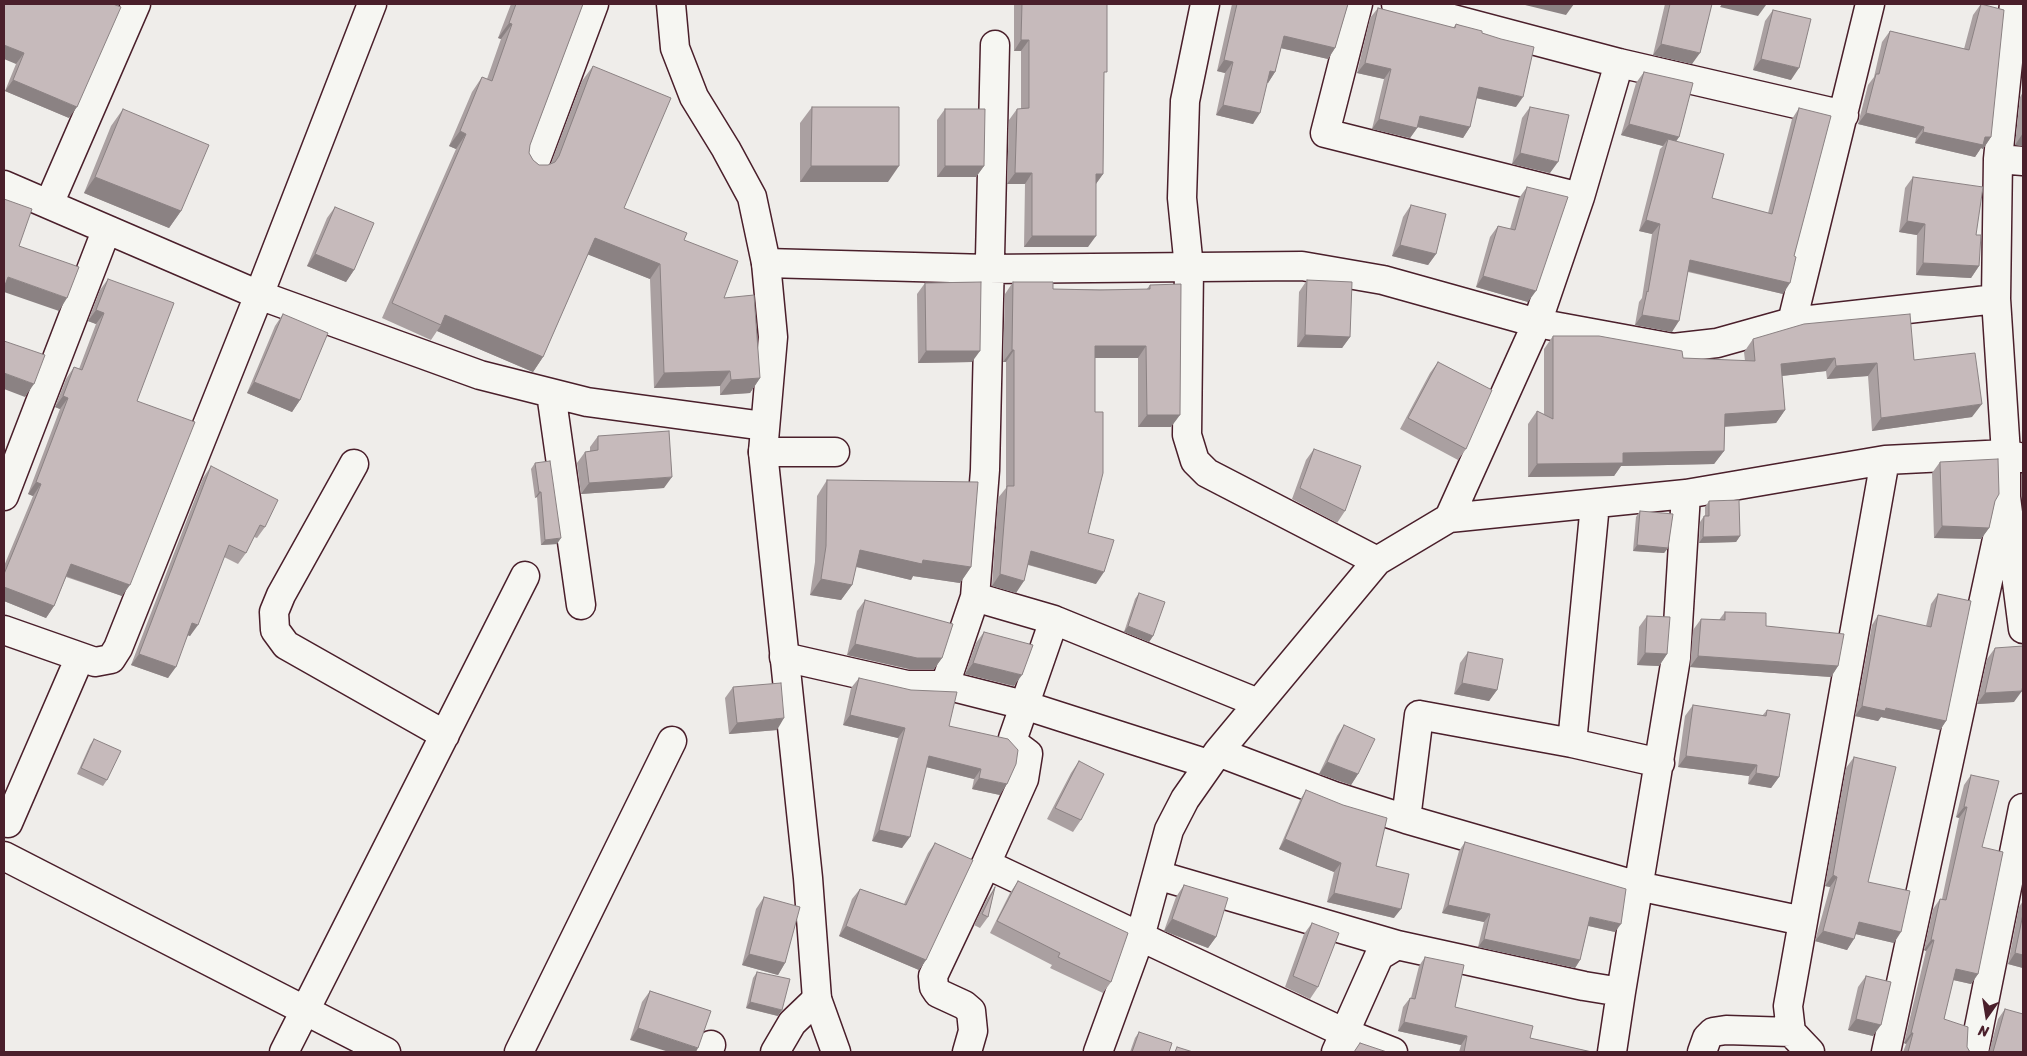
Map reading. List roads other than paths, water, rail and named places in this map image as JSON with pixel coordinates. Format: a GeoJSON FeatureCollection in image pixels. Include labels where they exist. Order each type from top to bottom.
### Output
{"type":"FeatureCollection","features":[{"type":"Feature","properties":{"kind":"street"},"geometry":{"type":"LineString","coordinates":[[49,204],[136,4]]}},
{"type":"Feature","properties":{"kind":"street"},"geometry":{"type":"LineString","coordinates":[[4,630],[95,662],[111,659],[118,648],[259,295],[372,4]]}},
{"type":"Feature","properties":{"kind":"street"},"geometry":{"type":"LineString","coordinates":[[534,164],[594,4]]}},
{"type":"Feature","properties":{"kind":"street"},"geometry":{"type":"LineString","coordinates":[[670,4],[675,48],[694,97],[726,149],[752,197],[766,263],[773,337],[764,439],[784,657],[808,878],[817,999],[836,1052]]}},
{"type":"Feature","properties":{"kind":"street"},"geometry":{"type":"LineString","coordinates":[[1205,4],[1185,101],[1182,198],[1189,268],[1187,434],[1195,461],[1207,473],[1377,561]]}},
{"type":"Feature","properties":{"kind":"street"},"geometry":{"type":"LineString","coordinates":[[1358,4],[1325,133],[1580,197]]}},
{"type":"Feature","properties":{"kind":"street"},"geometry":{"type":"LineString","coordinates":[[1396,4],[1619,63],[1844,115]]}},
{"type":"Feature","properties":{"kind":"street"},"geometry":{"type":"LineString","coordinates":[[1792,322],[1870,4]]}},
{"type":"Feature","properties":{"kind":"street"},"geometry":{"type":"LineString","coordinates":[[1886,1052],[2015,456],[1996,299],[2010,160],[2014,4]]}},
{"type":"Feature","properties":{"kind":"street"},"geometry":{"type":"LineString","coordinates":[[945,685],[975,597],[985,470],[988,270],[995,45]]}},
{"type":"Feature","properties":{"kind":"street"},"geometry":{"type":"LineString","coordinates":[[1449,518],[1537,323],[1580,197],[1619,63]]}},
{"type":"Feature","properties":{"kind":"street"},"geometry":{"type":"LineString","coordinates":[[4,185],[106,231],[259,295],[480,375],[587,402],[834,452]]}},
{"type":"Feature","properties":{"kind":"street"},"geometry":{"type":"LineString","coordinates":[[4,496],[106,231]]}},
{"type":"Feature","properties":{"kind":"street"},"geometry":{"type":"LineString","coordinates":[[766,263],[988,270],[1302,266],[1383,280],[1537,323],[1673,348],[1717,343],[1792,322],[1996,299]]}},
{"type":"Feature","properties":{"kind":"street"},"geometry":{"type":"LineString","coordinates":[[551,393],[581,605]]}},
{"type":"Feature","properties":{"kind":"street"},"geometry":{"type":"LineString","coordinates":[[1098,1052],[1140,936],[1169,830],[1185,799],[1213,758],[1377,561],[1449,518],[1686,494],[1885,460],[2015,456]]}},
{"type":"Feature","properties":{"kind":"street"},"geometry":{"type":"LineString","coordinates":[[1810,1052],[1791,1032],[1788,1006],[1885,460]]}},
{"type":"Feature","properties":{"kind":"street"},"geometry":{"type":"LineString","coordinates":[[354,464],[281,595],[274,612],[274,630],[286,645],[445,735]]}},
{"type":"Feature","properties":{"kind":"street"},"geometry":{"type":"LineString","coordinates":[[1612,1052],[1676,658],[1686,494]]}},
{"type":"Feature","properties":{"kind":"street"},"geometry":{"type":"LineString","coordinates":[[2006,497],[2023,629]]}},
{"type":"Feature","properties":{"kind":"street"},"geometry":{"type":"LineString","coordinates":[[1572,742],[1595,504]]}},
{"type":"Feature","properties":{"kind":"street"},"geometry":{"type":"LineString","coordinates":[[284,1052],[525,576]]}},
{"type":"Feature","properties":{"kind":"street"},"geometry":{"type":"LineString","coordinates":[[975,597],[1054,620],[1258,703]]}},
{"type":"Feature","properties":{"kind":"street"},"geometry":{"type":"LineString","coordinates":[[967,1052],[973,1031],[971,1011],[964,1005],[938,993],[934,987],[933,976],[1024,779],[1028,754],[1016,744],[1013,738],[1054,620]]}},
{"type":"Feature","properties":{"kind":"street"},"geometry":{"type":"LineString","coordinates":[[8,823],[80,657]]}},
{"type":"Feature","properties":{"kind":"street"},"geometry":{"type":"LineString","coordinates":[[784,657],[907,685],[945,685],[1024,705],[1213,758],[1406,819],[1638,886],[1803,921]]}},
{"type":"Feature","properties":{"kind":"street"},"geometry":{"type":"LineString","coordinates":[[1406,819],[1419,715],[1572,742],[1660,763]]}},
{"type":"Feature","properties":{"kind":"street"},"geometry":{"type":"LineString","coordinates":[[519,1052],[672,741]]}},
{"type":"Feature","properties":{"kind":"street"},"geometry":{"type":"LineString","coordinates":[[1974,1052],[2023,808]]}},
{"type":"Feature","properties":{"kind":"street"},"geometry":{"type":"LineString","coordinates":[[4,856],[386,1052]]}},
{"type":"Feature","properties":{"kind":"street"},"geometry":{"type":"LineString","coordinates":[[986,864],[1140,936],[1341,1043],[1393,1052]]}},
{"type":"Feature","properties":{"kind":"street"},"geometry":{"type":"LineString","coordinates":[[1157,874],[1397,945],[1584,986],[1621,992]]}},
{"type":"Feature","properties":{"kind":"street"},"geometry":{"type":"LineString","coordinates":[[1341,1043],[1379,956],[1397,945]]}},
{"type":"Feature","properties":{"kind":"street"},"geometry":{"type":"LineString","coordinates":[[775,1052],[792,1022],[817,999]]}},
{"type":"Feature","properties":{"kind":"street"},"geometry":{"type":"LineString","coordinates":[[1702,1052],[1707,1038],[1714,1032],[1726,1030],[1791,1032]]}}]}
